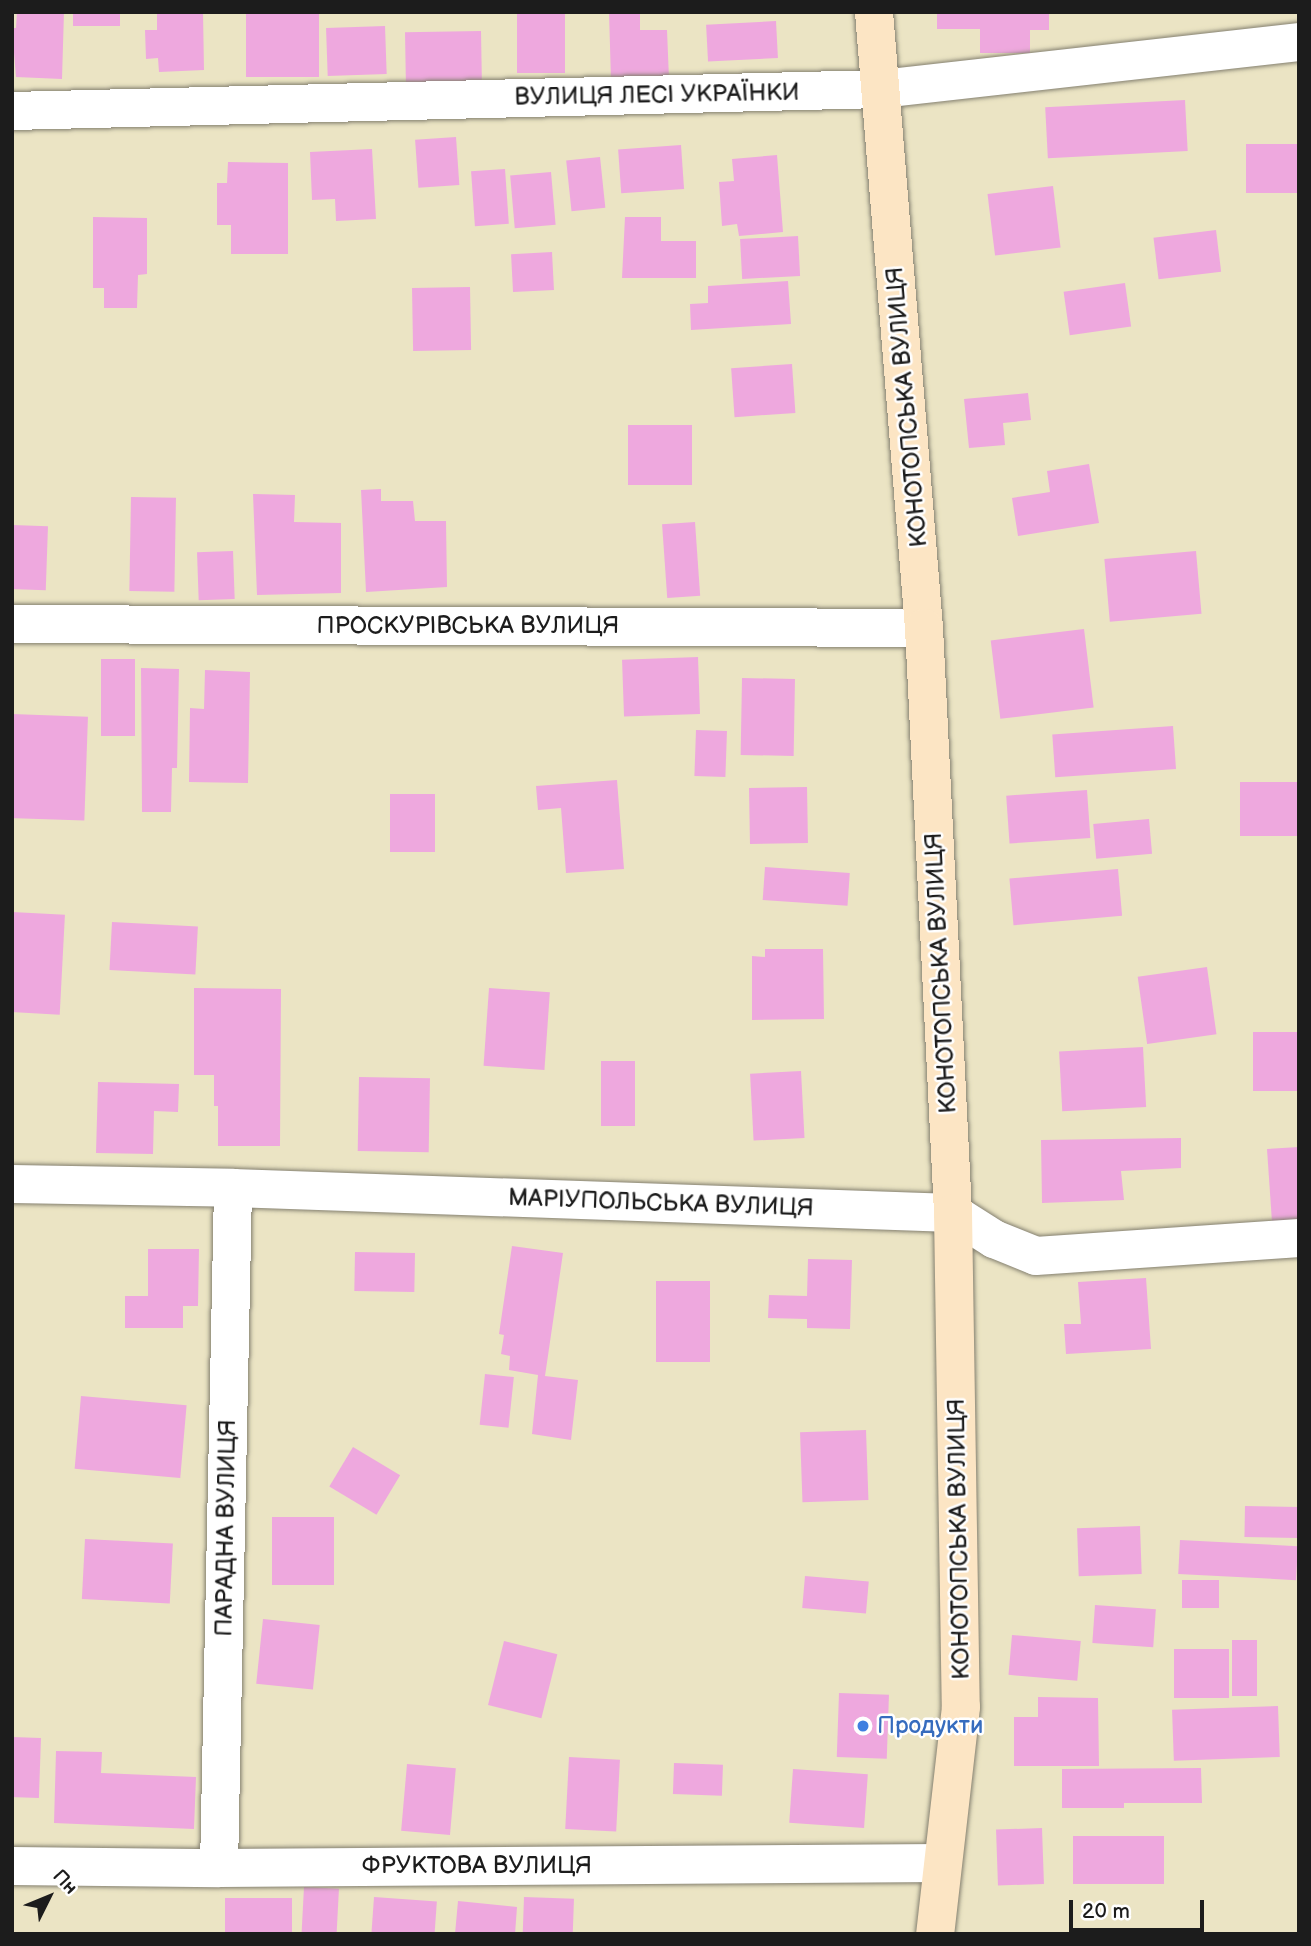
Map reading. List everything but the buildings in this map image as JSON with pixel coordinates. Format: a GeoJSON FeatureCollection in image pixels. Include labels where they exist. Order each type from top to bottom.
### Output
{"type":"FeatureCollection","features":[{"type":"Feature","properties":{"kind":"street","name":"КОНОТОПСЬКА ВУЛИЦЯ"},"geometry":{"type":"LineString","coordinates":[[874,12],[924,628],[953,1213],[961,1707],[935,1934]]}},
{"type":"Feature","properties":{"kind":"street","name":"ВУЛИЦЯ ЛЕСІ УКРАЇНКИ"},"geometry":{"type":"LineString","coordinates":[[12,111],[881,89],[1299,42]]}},
{"type":"Feature","properties":{"kind":"street","name":"ПРОСКУРІВСЬКА ВУЛИЦЯ"},"geometry":{"type":"LineString","coordinates":[[12,624],[924,628]]}},
{"type":"Feature","properties":{"kind":"street","name":"МАРІУПОЛЬСЬКА ВУЛИЦЯ"},"geometry":{"type":"LineString","coordinates":[[12,1184],[233,1188],[953,1213]]}},
{"type":"Feature","properties":{"kind":"street","name":"ПАРАДНА ВУЛИЦЯ"},"geometry":{"type":"LineString","coordinates":[[219,1868],[233,1188]]}},
{"type":"Feature","properties":{"kind":"street"},"geometry":{"type":"LineString","coordinates":[[953,1213],[994,1239],[1036,1256],[1299,1238]]}},
{"type":"Feature","properties":{"kind":"street","name":"ФРУКТОВА ВУЛИЦЯ"},"geometry":{"type":"LineString","coordinates":[[12,1866],[219,1868],[942,1863]]}},
{"type":"Feature","properties":{"kind":"place","name":"Продукти"},"geometry":{"type":"Point","coordinates":[863,1726]}}]}
